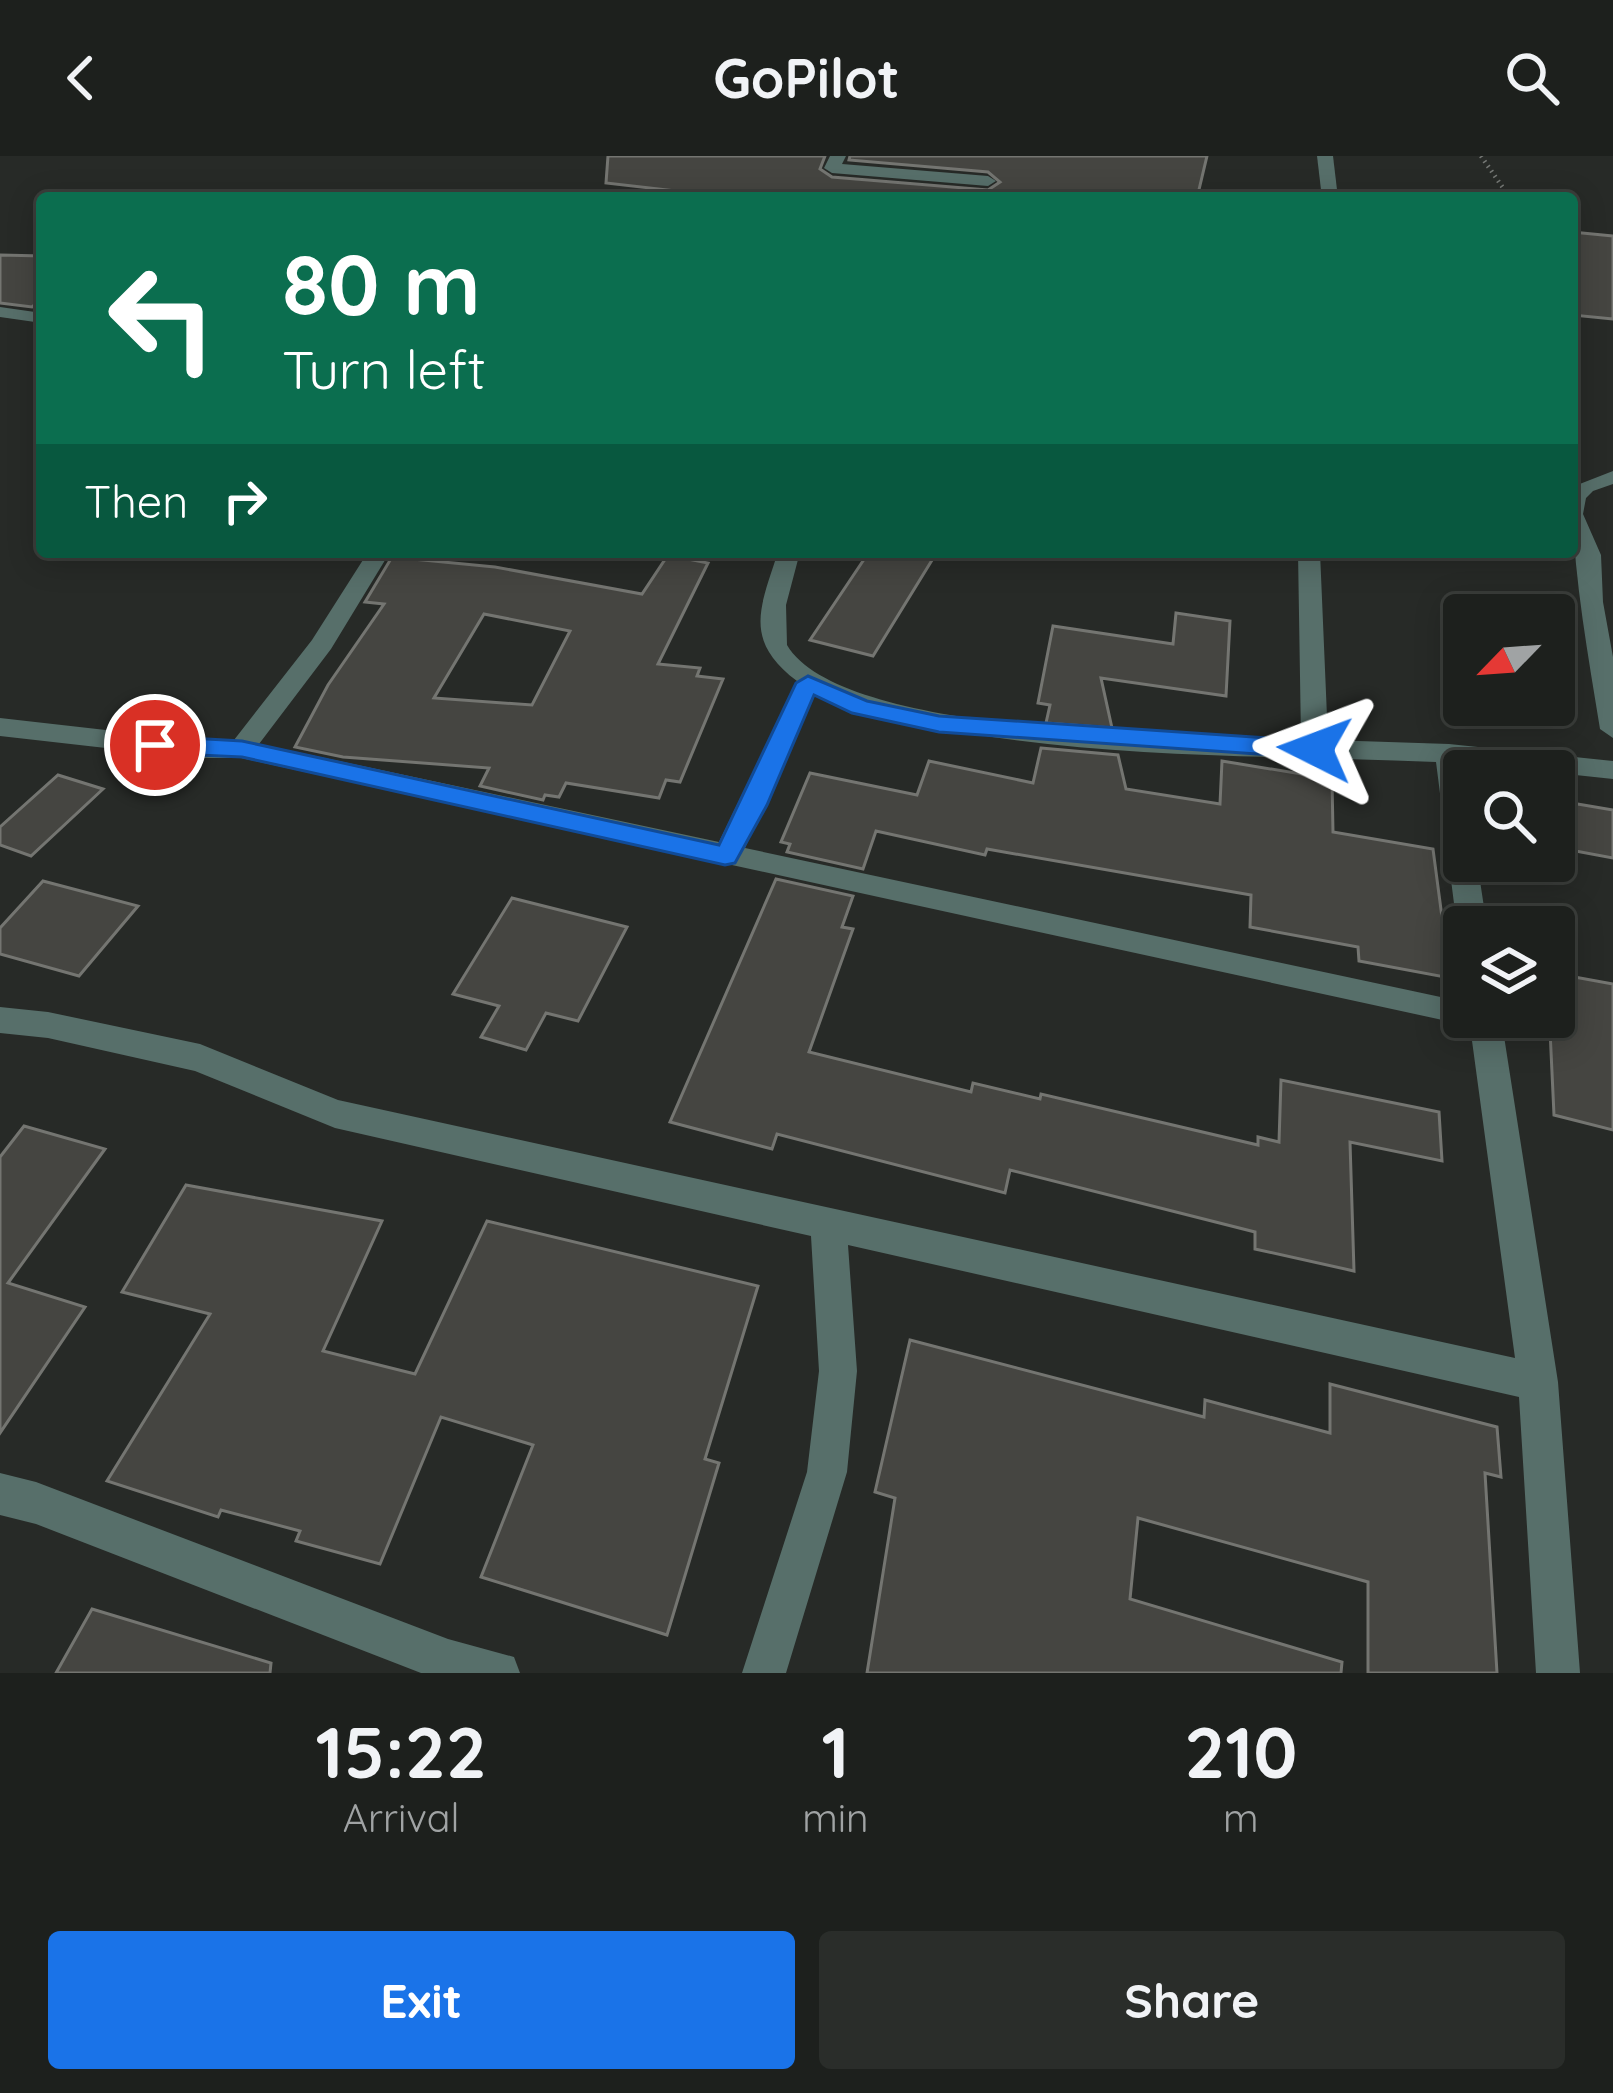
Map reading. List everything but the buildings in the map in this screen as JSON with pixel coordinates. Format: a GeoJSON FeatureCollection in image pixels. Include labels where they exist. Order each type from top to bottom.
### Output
{"type":"FeatureCollection","features":[{"type":"Feature","properties":{"kind":"street"},"geometry":{"type":"LineString","coordinates":[[838,156],[832,168],[991,174],[984,192]]}},
{"type":"Feature","properties":{"kind":"street"},"geometry":{"type":"LineString","coordinates":[[1325,156],[1329,192]]}},
{"type":"Feature","properties":{"kind":"street"},"geometry":{"type":"LineString","coordinates":[[0,312],[36,317]]}},
{"type":"Feature","properties":{"kind":"street"},"geometry":{"type":"LineString","coordinates":[[1578,493],[1613,477]]}},
{"type":"Feature","properties":{"kind":"street"},"geometry":{"type":"LineString","coordinates":[[1578,528],[1590,555],[1591,602],[1613,729]]}},
{"type":"Feature","properties":{"kind":"street"},"geometry":{"type":"LineString","coordinates":[[242,749],[322,644],[376,558]]}},
{"type":"Feature","properties":{"kind":"street"},"geometry":{"type":"LineString","coordinates":[[787,558],[772,614],[772,643],[784,662],[808,683],[860,707],[939,724],[1443,753]]}},
{"type":"Feature","properties":{"kind":"street"},"geometry":{"type":"LineString","coordinates":[[1309,558],[1315,749]]}},
{"type":"Feature","properties":{"kind":"street"},"geometry":{"type":"LineString","coordinates":[[725,856],[754,805],[808,683]]}},
{"type":"Feature","properties":{"kind":"street"},"geometry":{"type":"LineString","coordinates":[[0,727],[194,749],[242,749],[1443,1010]]}},
{"type":"Feature","properties":{"kind":"street"},"geometry":{"type":"LineString","coordinates":[[1575,766],[1613,770]]}},
{"type":"Feature","properties":{"kind":"street"},"geometry":{"type":"LineString","coordinates":[[0,1020],[48,1025],[200,1058],[335,1114],[1538,1382]]}},
{"type":"Feature","properties":{"kind":"street"},"geometry":{"type":"LineString","coordinates":[[1481,1038],[1538,1382],[1558,1673]]}},
{"type":"Feature","properties":{"kind":"street"},"geometry":{"type":"LineString","coordinates":[[764,1673],[827,1472],[838,1371],[828,1221]]}},
{"type":"Feature","properties":{"kind":"street"},"geometry":{"type":"LineString","coordinates":[[0,1494],[36,1503],[448,1661],[498,1673]]}},
{"type":"Feature","properties":{"kind":"path"},"geometry":{"type":"LineString","coordinates":[[1481,156],[1506,192]]}},
{"type":"Feature","properties":{"kind":"route"},"geometry":{"type":"LineString","coordinates":[[155,745],[242,749],[725,856],[754,805],[808,683],[860,707],[939,724],[1315,749]]}}]}
